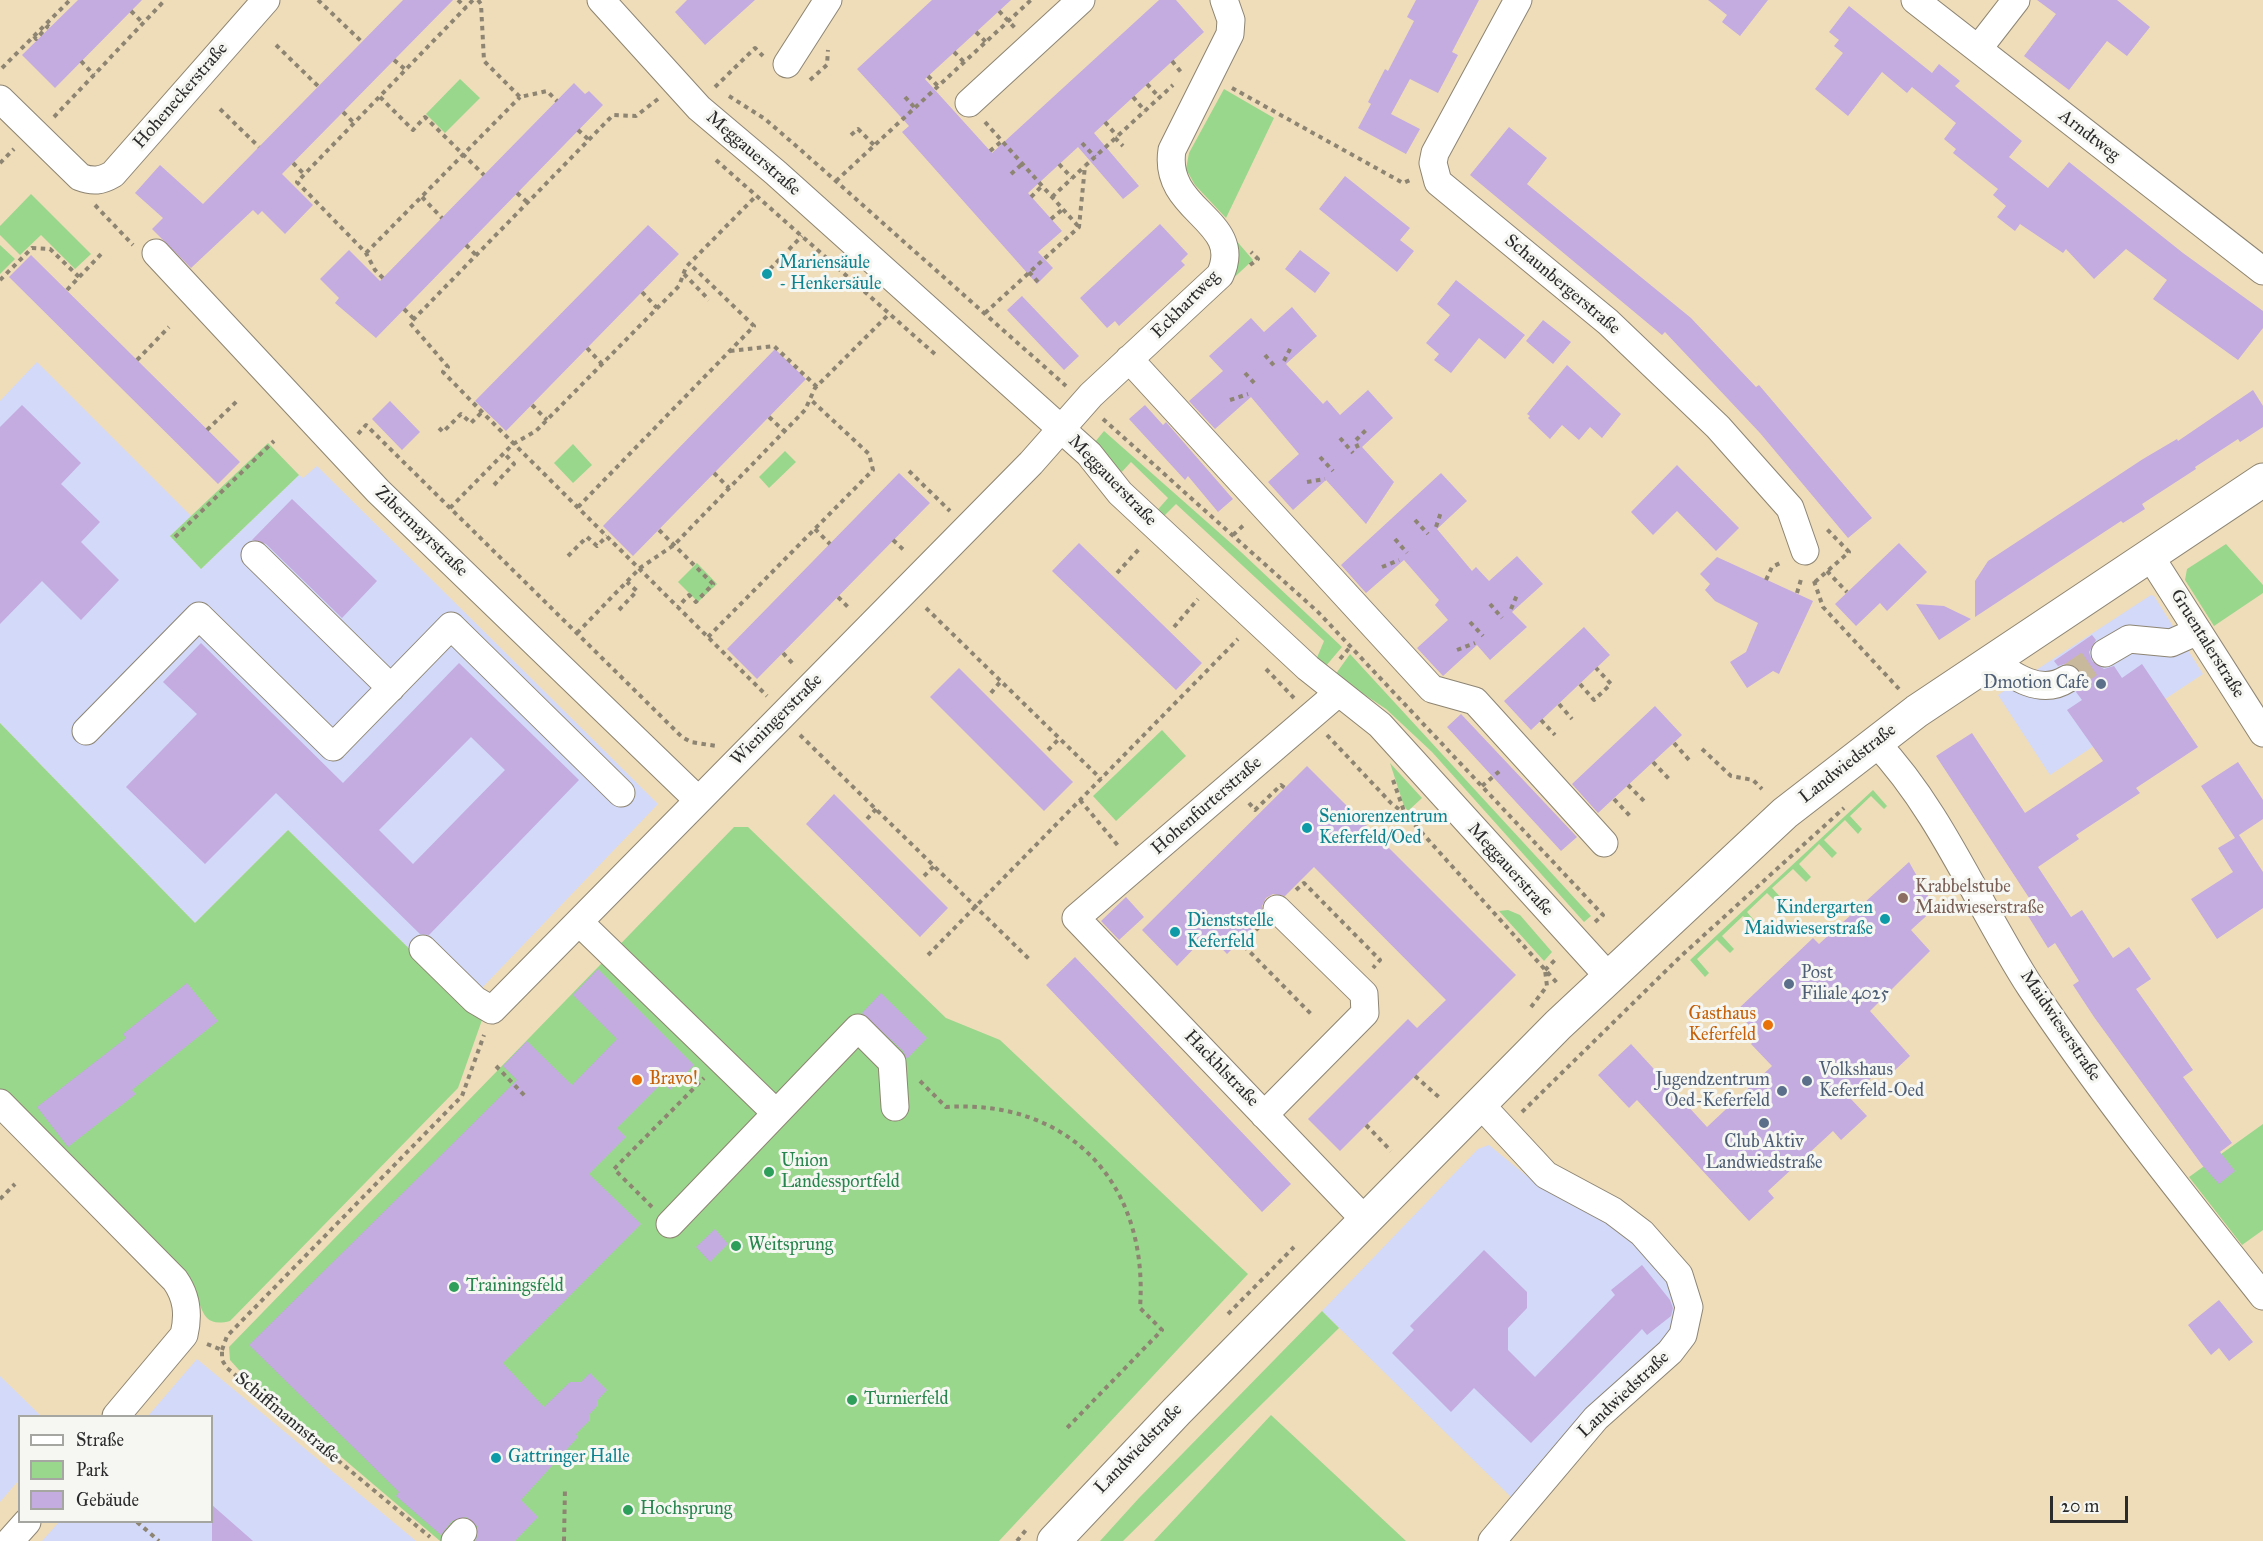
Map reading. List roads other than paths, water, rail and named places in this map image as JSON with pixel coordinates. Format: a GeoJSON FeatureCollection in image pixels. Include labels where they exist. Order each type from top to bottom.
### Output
{"type":"FeatureCollection","features":[{"type":"Feature","properties":{"kind":"main road","name":"Landwiedstraße"},"geometry":{"type":"LineString","coordinates":[[1054,1541],[1093,1497],[1608,976],[1785,813],[1876,743],[1992,660],[2263,480]]}},
{"type":"Feature","properties":{"kind":"street","name":"Hoheneckerstraße"},"geometry":{"type":"LineString","coordinates":[[0,99],[80,177],[90,181],[102,180],[113,174],[266,0]]}},
{"type":"Feature","properties":{"kind":"street","name":"Meggauerstraße"},"geometry":{"type":"LineString","coordinates":[[601,0],[707,97],[776,173],[1089,454],[1119,493],[1338,693],[1380,725],[1608,976]]}},
{"type":"Feature","properties":{"kind":"street"},"geometry":{"type":"LineString","coordinates":[[787,64],[828,0]]}},
{"type":"Feature","properties":{"kind":"street"},"geometry":{"type":"LineString","coordinates":[[969,104],[1081,0]]}},
{"type":"Feature","properties":{"kind":"street","name":"Eckhartweg"},"geometry":{"type":"LineString","coordinates":[[1061,429],[1084,402],[1210,286],[1225,264],[1227,252],[1222,240],[1179,191],[1169,166],[1172,150],[1200,72],[1230,34],[1231,20],[1224,0]]}},
{"type":"Feature","properties":{"kind":"street","name":"Schaunbergerstraße"},"geometry":{"type":"LineString","coordinates":[[1518,0],[1435,153],[1434,174],[1446,190],[1608,322],[1718,427],[1790,508],[1804,551]]}},
{"type":"Feature","properties":{"kind":"street","name":"Arndtweg"},"geometry":{"type":"LineString","coordinates":[[1915,0],[2263,271]]}},
{"type":"Feature","properties":{"kind":"street"},"geometry":{"type":"LineString","coordinates":[[1978,49],[2016,0]]}},
{"type":"Feature","properties":{"kind":"street","name":"Zibermayrstraße"},"geometry":{"type":"LineString","coordinates":[[156,253],[340,452],[698,800]]}},
{"type":"Feature","properties":{"kind":"street"},"geometry":{"type":"LineString","coordinates":[[1129,359],[1432,689],[1475,701],[1604,843]]}},
{"type":"Feature","properties":{"kind":"street","name":"Wieningerstraße"},"geometry":{"type":"LineString","coordinates":[[423,949],[476,1000],[492,1010],[698,800],[775,707],[906,589],[1061,429]]}},
{"type":"Feature","properties":{"kind":"street"},"geometry":{"type":"LineString","coordinates":[[255,555],[391,688]]}},
{"type":"Feature","properties":{"kind":"street","name":"Gruentalerstraße"},"geometry":{"type":"LineString","coordinates":[[2150,556],[2263,733]]}},
{"type":"Feature","properties":{"kind":"street"},"geometry":{"type":"LineString","coordinates":[[86,731],[199,616],[333,747],[451,626],[621,793]]}},
{"type":"Feature","properties":{"kind":"street"},"geometry":{"type":"LineString","coordinates":[[2105,653],[2129,639],[2171,643],[2198,631]]}},
{"type":"Feature","properties":{"kind":"street"},"geometry":{"type":"LineString","coordinates":[[1992,660],[2013,676],[2042,686],[2052,687],[2067,679]]}},
{"type":"Feature","properties":{"kind":"street","name":"Hohenfurterstraße"},"geometry":{"type":"LineString","coordinates":[[1076,918],[1338,693]]}},
{"type":"Feature","properties":{"kind":"street","name":"Maidwieserstraße"},"geometry":{"type":"LineString","coordinates":[[1876,743],[1893,761],[1917,795],[2031,987],[2083,1063],[2263,1296]]}},
{"type":"Feature","properties":{"kind":"street"},"geometry":{"type":"LineString","coordinates":[[1264,1115],[1365,1013],[1364,994],[1277,909]]}},
{"type":"Feature","properties":{"kind":"street","name":"Hackhlstraße"},"geometry":{"type":"LineString","coordinates":[[1076,918],[1365,1220]]}},
{"type":"Feature","properties":{"kind":"street"},"geometry":{"type":"LineString","coordinates":[[579,922],[776,1113]]}},
{"type":"Feature","properties":{"kind":"street"},"geometry":{"type":"LineString","coordinates":[[670,1224],[858,1029],[892,1062],[895,1107]]}},
{"type":"Feature","properties":{"kind":"street"},"geometry":{"type":"LineString","coordinates":[[0,1103],[175,1280],[183,1291],[186,1305],[184,1335],[117,1415]]}},
{"type":"Feature","properties":{"kind":"street","name":"Landwiedstraße"},"geometry":{"type":"LineString","coordinates":[[1480,1104],[1546,1175],[1613,1211],[1642,1233],[1672,1264],[1686,1292],[1689,1307],[1683,1335],[1670,1352],[1596,1418],[1492,1541]]}},
{"type":"Feature","properties":{"kind":"street"},"geometry":{"type":"LineString","coordinates":[[10,1541],[25,1523]]}},
{"type":"Feature","properties":{"kind":"tunnel"},"geometry":{"type":"LineString","coordinates":[[2067,679],[2105,653]]}},
{"type":"Feature","properties":{"kind":"place","name":"Mariensäule - Henkersäule"},"geometry":{"type":"Point","coordinates":[767,274]}},
{"type":"Feature","properties":{"kind":"place","name":"Dmotion Cafe"},"geometry":{"type":"Point","coordinates":[2101,684]}},
{"type":"Feature","properties":{"kind":"place","name":"Seniorenzentrum Keferfeld/Oed"},"geometry":{"type":"Point","coordinates":[1307,828]}},
{"type":"Feature","properties":{"kind":"place","name":"Krabbelstube Maidwieserstraße"},"geometry":{"type":"Point","coordinates":[1903,898]}},
{"type":"Feature","properties":{"kind":"place","name":"Kindergarten Maidwieserstraße"},"geometry":{"type":"Point","coordinates":[1885,919]}},
{"type":"Feature","properties":{"kind":"place","name":"Dienststelle Keferfeld"},"geometry":{"type":"Point","coordinates":[1175,932]}},
{"type":"Feature","properties":{"kind":"place","name":"Post Filiale 4025"},"geometry":{"type":"Point","coordinates":[1789,984]}},
{"type":"Feature","properties":{"kind":"place","name":"Gasthaus Keferfeld"},"geometry":{"type":"Point","coordinates":[1768,1025]}},
{"type":"Feature","properties":{"kind":"place","name":"Bravo!"},"geometry":{"type":"Point","coordinates":[637,1080]}},
{"type":"Feature","properties":{"kind":"place","name":"Volkshaus Keferfeld-Oed"},"geometry":{"type":"Point","coordinates":[1807,1081]}},
{"type":"Feature","properties":{"kind":"place","name":"Jugendzentrum Oed-Keferfeld"},"geometry":{"type":"Point","coordinates":[1782,1091]}},
{"type":"Feature","properties":{"kind":"place","name":"Club Aktiv Landwiedstraße"},"geometry":{"type":"Point","coordinates":[1764,1123]}},
{"type":"Feature","properties":{"kind":"place","name":"Union Landessportfeld"},"geometry":{"type":"Point","coordinates":[769,1172]}},
{"type":"Feature","properties":{"kind":"place","name":"Weitsprung"},"geometry":{"type":"Point","coordinates":[736,1246]}},
{"type":"Feature","properties":{"kind":"place","name":"Trainingsfeld"},"geometry":{"type":"Point","coordinates":[454,1287]}},
{"type":"Feature","properties":{"kind":"place","name":"Turnierfeld"},"geometry":{"type":"Point","coordinates":[852,1400]}},
{"type":"Feature","properties":{"kind":"place","name":"Gattringer Halle"},"geometry":{"type":"Point","coordinates":[496,1458]}},
{"type":"Feature","properties":{"kind":"place","name":"Hochsprung"},"geometry":{"type":"Point","coordinates":[628,1510]}}]}
